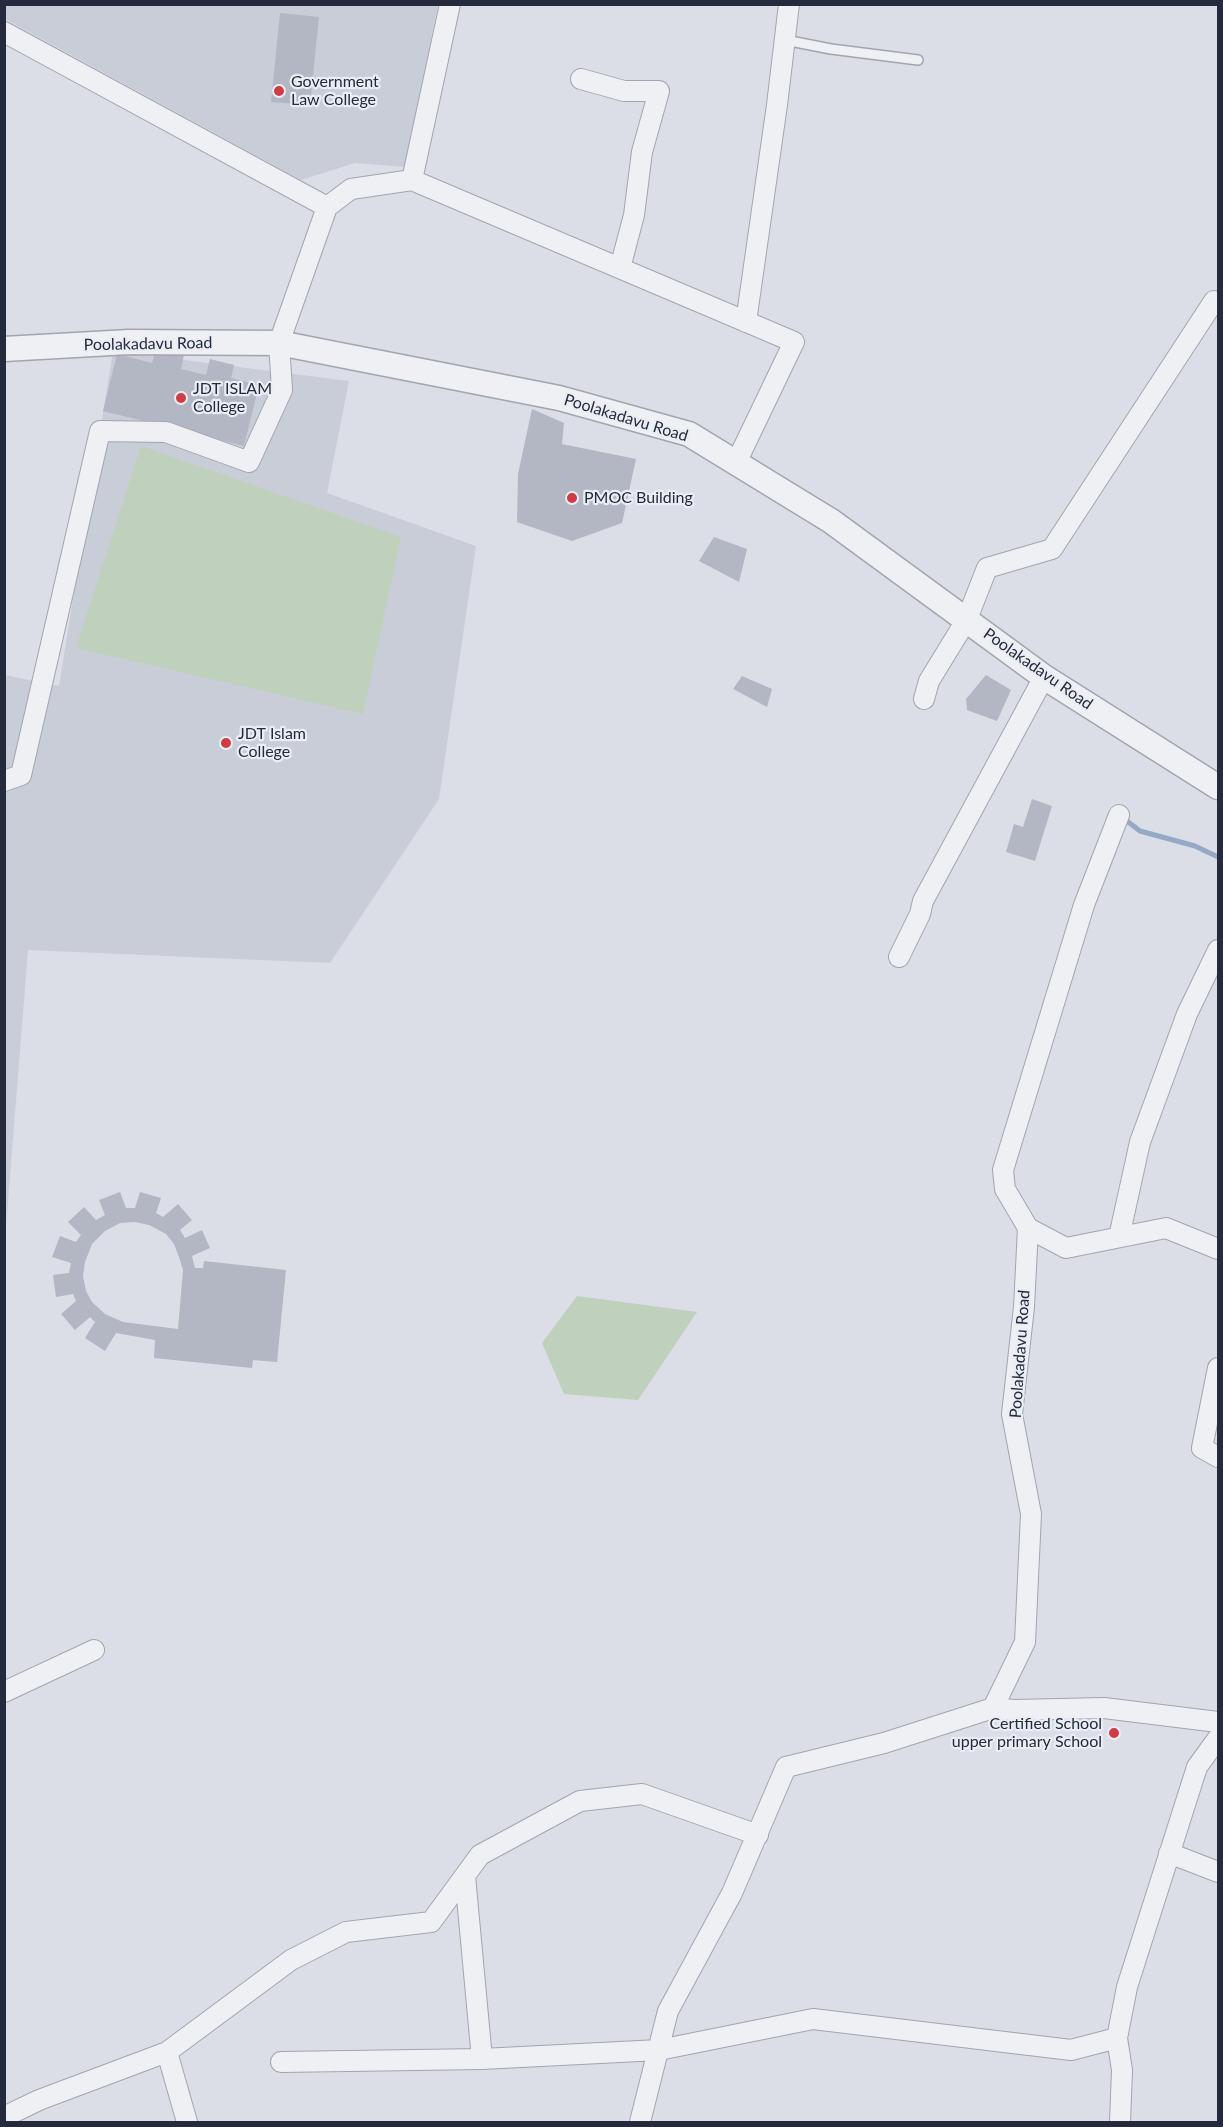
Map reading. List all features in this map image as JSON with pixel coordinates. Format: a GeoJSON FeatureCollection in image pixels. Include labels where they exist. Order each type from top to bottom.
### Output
{"type":"FeatureCollection","features":[{"type":"Feature","properties":{"kind":"street"},"geometry":{"type":"LineString","coordinates":[[412,180],[450,4]]}},
{"type":"Feature","properties":{"kind":"street"},"geometry":{"type":"LineString","coordinates":[[746,322],[789,4]]}},
{"type":"Feature","properties":{"kind":"street"},"geometry":{"type":"LineString","coordinates":[[4,32],[327,207]]}},
{"type":"Feature","properties":{"kind":"street"},"geometry":{"type":"LineString","coordinates":[[581,79],[624,91],[659,91],[642,152],[634,215],[620,268]]}},
{"type":"Feature","properties":{"kind":"street"},"geometry":{"type":"LineString","coordinates":[[4,781],[21,775],[100,431],[166,432],[249,462],[282,390],[279,343],[327,207],[351,189],[412,180],[794,342],[736,463]]}},
{"type":"Feature","properties":{"kind":"street"},"geometry":{"type":"LineString","coordinates":[[924,699],[929,681],[967,619],[987,568],[1052,549],[1214,302],[1218,303]]}},
{"type":"Feature","properties":{"kind":"street","name":"Poolakadavu Road"},"geometry":{"type":"LineString","coordinates":[[4,349],[129,342],[279,343],[560,398],[689,434],[831,521],[1044,677],[1218,787]]}},
{"type":"Feature","properties":{"kind":"street"},"geometry":{"type":"LineString","coordinates":[[899,957],[920,914],[923,901],[1044,677]]}},
{"type":"Feature","properties":{"kind":"street"},"geometry":{"type":"LineString","coordinates":[[1119,815],[1084,905],[1003,1170],[1005,1189],[1028,1228],[1066,1248],[1166,1228],[1218,1249]]}},
{"type":"Feature","properties":{"kind":"street"},"geometry":{"type":"LineString","coordinates":[[1119,1238],[1140,1142],[1187,1014],[1218,950]]}},
{"type":"Feature","properties":{"kind":"street","name":"Poolakadavu Road"},"geometry":{"type":"LineString","coordinates":[[993,1708],[1025,1642],[1031,1514],[1012,1414],[1024,1307],[1028,1228]]}},
{"type":"Feature","properties":{"kind":"street"},"geometry":{"type":"LineString","coordinates":[[1218,1368],[1202,1448],[1218,1457]]}},
{"type":"Feature","properties":{"kind":"street"},"geometry":{"type":"LineString","coordinates":[[4,1692],[94,1650]]}},
{"type":"Feature","properties":{"kind":"street"},"geometry":{"type":"LineString","coordinates":[[640,2122],[668,2011],[732,1893],[786,1767],[884,1743],[993,1708],[1014,1710],[1104,1708],[1218,1722]]}},
{"type":"Feature","properties":{"kind":"street"},"geometry":{"type":"LineString","coordinates":[[1120,2122],[1122,2070],[1117,2038],[1127,1987],[1197,1767],[1218,1738]]}},
{"type":"Feature","properties":{"kind":"street"},"geometry":{"type":"LineString","coordinates":[[4,2117],[39,2100],[167,2052],[291,1960],[346,1932],[431,1922],[480,1856],[580,1801],[642,1794],[758,1835]]}},
{"type":"Feature","properties":{"kind":"street"},"geometry":{"type":"LineString","coordinates":[[1169,1853],[1218,1872]]}},
{"type":"Feature","properties":{"kind":"street"},"geometry":{"type":"LineString","coordinates":[[465,1876],[482,2059]]}},
{"type":"Feature","properties":{"kind":"street"},"geometry":{"type":"LineString","coordinates":[[281,2062],[482,2059],[659,2050],[813,2019],[1071,2050],[1117,2038]]}},
{"type":"Feature","properties":{"kind":"street"},"geometry":{"type":"LineString","coordinates":[[167,2052],[188,2122]]}},
{"type":"Feature","properties":{"kind":"lane"},"geometry":{"type":"LineString","coordinates":[[785,40],[831,49],[918,60]]}},
{"type":"Feature","properties":{"kind":"shaded area","name":"Government Law College"},"geometry":{"type":"Polygon","coordinates":[[[4,5],[438,5],[405,167],[355,163],[301,180],[5,19],[4,5]]]}},
{"type":"Feature","properties":{"kind":"shaded area","name":"JDT Islam College"},"geometry":{"type":"Polygon","coordinates":[[[113,351],[349,381],[327,493],[476,546],[439,799],[330,963],[28,950],[5,1239],[5,675],[59,686],[113,351]]]}},
{"type":"Feature","properties":{"kind":"green space"},"geometry":{"type":"Polygon","coordinates":[[[141,446],[401,537],[363,714],[76,648],[141,446]]]}},
{"type":"Feature","properties":{"kind":"green space"},"geometry":{"type":"Polygon","coordinates":[[[577,1296],[697,1312],[638,1400],[564,1394],[542,1343],[577,1296]]]}},
{"type":"Feature","properties":{"kind":"building"},"geometry":{"type":"Polygon","coordinates":[[[280,13],[319,17],[310,105],[271,102],[280,13]]]}},
{"type":"Feature","properties":{"kind":"building","name":"JDT ISLAM College"},"geometry":{"type":"Polygon","coordinates":[[[156,348],[184,355],[181,369],[206,375],[210,359],[234,365],[231,378],[259,385],[244,446],[103,411],[117,354],[152,363],[156,348]]]}},
{"type":"Feature","properties":{"kind":"building","name":"PMOC Building"},"geometry":{"type":"Polygon","coordinates":[[[532,409],[564,423],[562,444],[636,459],[622,523],[572,541],[517,522],[518,474],[532,409]]]}},
{"type":"Feature","properties":{"kind":"building"},"geometry":{"type":"Polygon","coordinates":[[[714,537],[747,549],[739,582],[699,561],[714,537]]]}},
{"type":"Feature","properties":{"kind":"building"},"geometry":{"type":"Polygon","coordinates":[[[986,675],[1011,690],[997,721],[967,710],[966,699],[986,675]]]}},
{"type":"Feature","properties":{"kind":"building"},"geometry":{"type":"Polygon","coordinates":[[[742,676],[772,689],[767,707],[733,689],[742,676]]]}},
{"type":"Feature","properties":{"kind":"building"},"geometry":{"type":"Polygon","coordinates":[[[1032,799],[1052,806],[1035,861],[1006,852],[1014,824],[1023,827],[1032,799]]]}},
{"type":"Feature","properties":{"kind":"building"},"geometry":{"type":"Polygon","coordinates":[[[120,1192],[126,1208],[135,1208],[140,1192],[161,1198],[156,1213],[163,1217],[178,1204],[192,1220],[180,1230],[185,1238],[202,1230],[210,1248],[192,1256],[195,1268],[203,1268],[204,1261],[286,1270],[277,1362],[253,1360],[252,1368],[154,1358],[155,1340],[116,1333],[105,1351],[85,1338],[95,1322],[90,1317],[75,1330],[61,1314],[76,1301],[73,1294],[56,1297],[53,1275],[69,1273],[71,1263],[52,1257],[60,1236],[76,1242],[81,1235],[68,1222],[84,1207],[96,1220],[105,1215],[99,1200],[120,1192]],[[135,1222],[120,1223],[105,1231],[92,1244],[85,1262],[83,1276],[86,1291],[92,1302],[105,1314],[123,1322],[178,1329],[183,1270],[174,1244],[166,1234],[149,1225],[135,1222]]]}},
{"type":"Feature","properties":{"kind":"waterway"},"geometry":{"type":"LineString","coordinates":[[1123,818],[1140,831],[1195,846],[1218,857]]}},
{"type":"Feature","properties":{"kind":"place","name":"Government Law College"},"geometry":{"type":"Point","coordinates":[279,91]}},
{"type":"Feature","properties":{"kind":"place","name":"JDT ISLAM College"},"geometry":{"type":"Point","coordinates":[181,398]}},
{"type":"Feature","properties":{"kind":"place","name":"PMOC Building"},"geometry":{"type":"Point","coordinates":[572,498]}},
{"type":"Feature","properties":{"kind":"place","name":"JDT Islam College"},"geometry":{"type":"Point","coordinates":[226,743]}},
{"type":"Feature","properties":{"kind":"place","name":"Certified School upper primary School"},"geometry":{"type":"Point","coordinates":[1114,1733]}}]}
